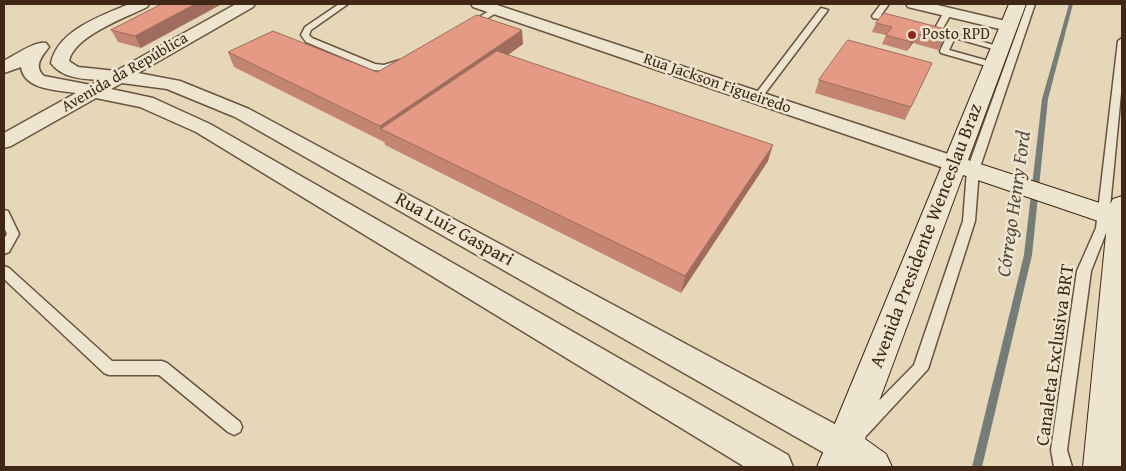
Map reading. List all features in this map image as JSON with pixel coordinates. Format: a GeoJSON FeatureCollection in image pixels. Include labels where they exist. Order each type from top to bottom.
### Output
{"type":"FeatureCollection","features":[{"type":"Feature","properties":{"kind":"main road","name":"Avenida Presidente Wenceslau Braz"},"geometry":{"type":"LineString","coordinates":[[855,461],[970,169],[1005,36]]}},
{"type":"Feature","properties":{"kind":"main road"},"geometry":{"type":"LineString","coordinates":[[970,169],[1112,213],[1102,467]]}},
{"type":"Feature","properties":{"kind":"street"},"geometry":{"type":"LineString","coordinates":[[47,51],[120,4]]}},
{"type":"Feature","properties":{"kind":"street"},"geometry":{"type":"LineString","coordinates":[[5,67],[47,51],[141,4]]}},
{"type":"Feature","properties":{"kind":"street","name":"Avenida da República"},"geometry":{"type":"LineString","coordinates":[[4,142],[247,4]]}},
{"type":"Feature","properties":{"kind":"street","name":"Rua Jackson Figueiredo"},"geometry":{"type":"LineString","coordinates":[[479,4],[970,169]]}},
{"type":"Feature","properties":{"kind":"street"},"geometry":{"type":"LineString","coordinates":[[914,4],[948,12],[1005,36]]}},
{"type":"Feature","properties":{"kind":"street","name":"Rua Luiz Gaspari"},"geometry":{"type":"LineString","coordinates":[[47,51],[64,68],[82,73],[173,85],[242,114],[855,461]]}},
{"type":"Feature","properties":{"kind":"street","name":"Rua Luiz Gaspari"},"geometry":{"type":"LineString","coordinates":[[47,51],[46,83],[146,102],[203,128],[776,467]]}},
{"type":"Feature","properties":{"kind":"lane"},"geometry":{"type":"LineString","coordinates":[[344,4],[308,29],[305,35],[309,40],[373,67],[385,68],[409,59]]}},
{"type":"Feature","properties":{"kind":"lane"},"geometry":{"type":"LineString","coordinates":[[885,4],[876,16],[902,23]]}},
{"type":"Feature","properties":{"kind":"lane"},"geometry":{"type":"LineString","coordinates":[[855,461],[920,370],[968,221],[970,169],[1031,4]]}},
{"type":"Feature","properties":{"kind":"lane"},"geometry":{"type":"LineString","coordinates":[[461,30],[498,10]]}},
{"type":"Feature","properties":{"kind":"lane"},"geometry":{"type":"LineString","coordinates":[[758,98],[824,10]]}},
{"type":"Feature","properties":{"kind":"lane"},"geometry":{"type":"LineString","coordinates":[[937,31],[948,12]]}},
{"type":"Feature","properties":{"kind":"lane"},"geometry":{"type":"LineString","coordinates":[[919,27],[952,35],[1005,36]]}},
{"type":"Feature","properties":{"kind":"lane"},"geometry":{"type":"LineString","coordinates":[[952,35],[944,51],[1005,36]]}},
{"type":"Feature","properties":{"kind":"lane","name":"Canaleta Exclusiva BRT"},"geometry":{"type":"LineString","coordinates":[[1063,467],[1059,450],[1084,271],[1102,228],[1112,213],[1122,41]]}},
{"type":"Feature","properties":{"kind":"lane"},"geometry":{"type":"LineString","coordinates":[[4,214],[13,234],[4,249]]}},
{"type":"Feature","properties":{"kind":"lane"},"geometry":{"type":"LineString","coordinates":[[4,271],[109,368],[162,368],[234,427]]}},
{"type":"Feature","properties":{"kind":"building"},"geometry":{"type":"Polygon","coordinates":[[[162,4],[195,4],[135,36],[111,30],[162,4]]]}},
{"type":"Feature","properties":{"kind":"building"},"geometry":{"type":"Polygon","coordinates":[[[884,13],[949,30],[942,40],[917,34],[911,42],[886,35],[892,27],[876,23],[884,13]]]}},
{"type":"Feature","properties":{"kind":"building"},"geometry":{"type":"Polygon","coordinates":[[[477,15],[522,30],[380,126],[228,52],[273,31],[377,72],[477,15]]]}},
{"type":"Feature","properties":{"kind":"building"},"geometry":{"type":"Polygon","coordinates":[[[848,40],[932,63],[911,107],[819,80],[848,40]]]}},
{"type":"Feature","properties":{"kind":"building"},"geometry":{"type":"Polygon","coordinates":[[[497,51],[773,145],[685,276],[381,129],[497,51]]]}},
{"type":"Feature","properties":{"kind":"waterway","name":"Córrego Henry Ford"},"geometry":{"type":"LineString","coordinates":[[977,467],[1028,255],[1045,99],[1071,4]]}},
{"type":"Feature","properties":{"kind":"place","name":"Posto RPD"},"geometry":{"type":"Point","coordinates":[912,35]}}]}
